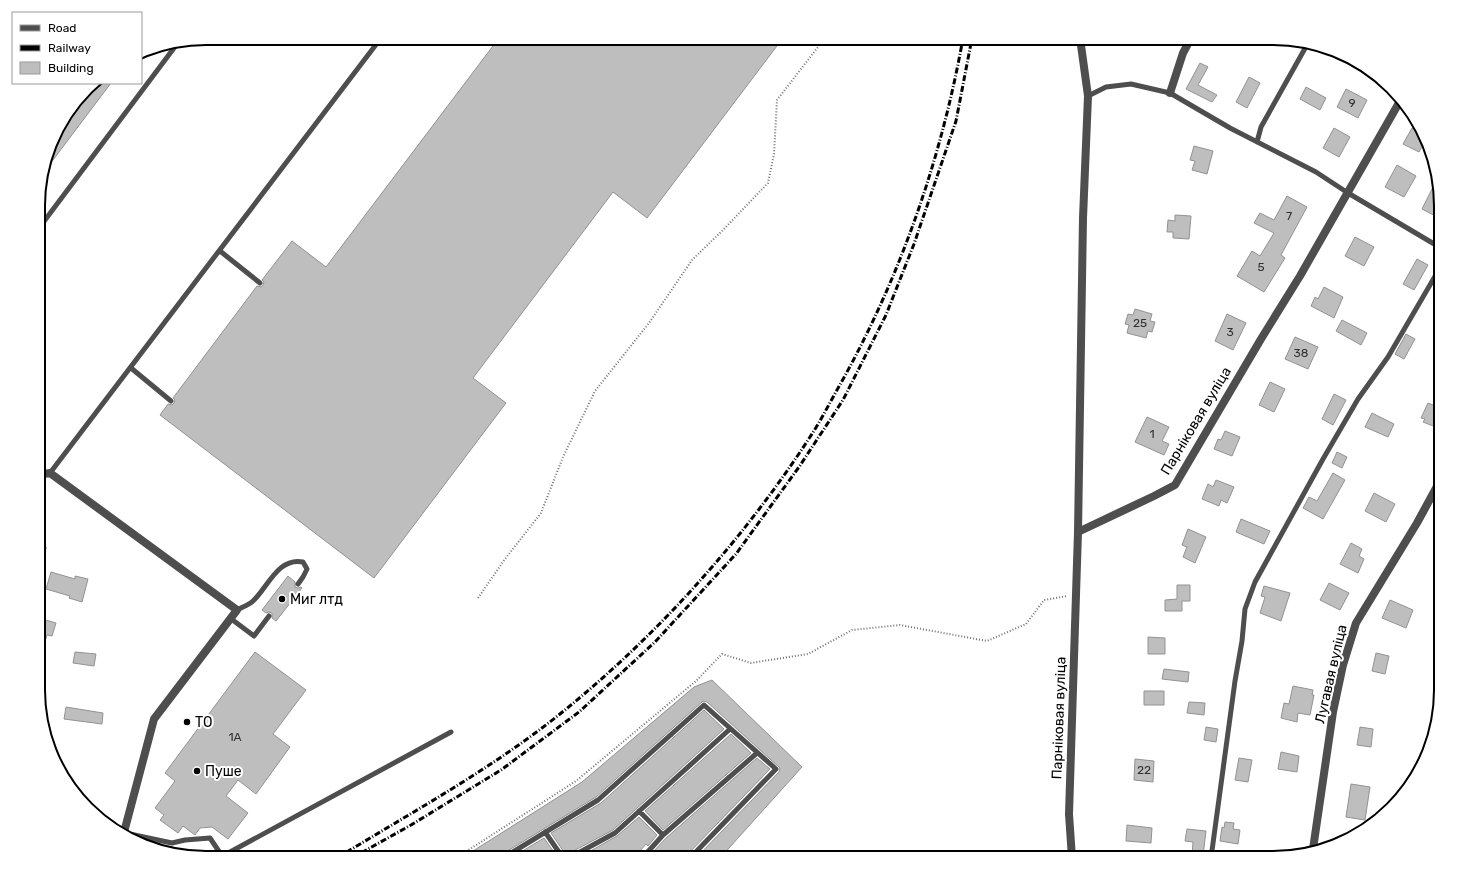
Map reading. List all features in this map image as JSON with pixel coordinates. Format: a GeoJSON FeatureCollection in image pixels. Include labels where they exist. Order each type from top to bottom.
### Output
{"type":"FeatureCollection","features":[{"type":"Feature","properties":{"kind":"street"},"geometry":{"type":"LineString","coordinates":[[1078,532],[1083,218],[1088,96],[1081,45]]}},
{"type":"Feature","properties":{"kind":"street"},"geometry":{"type":"LineString","coordinates":[[1170,93],[1183,53],[1187,45]]}},
{"type":"Feature","properties":{"kind":"street","name":"Парніковая вуліца"},"geometry":{"type":"LineString","coordinates":[[1072,851],[1069,814],[1078,532],[1175,485],[1260,339],[1300,276],[1398,105]]}},
{"type":"Feature","properties":{"kind":"street"},"geometry":{"type":"LineString","coordinates":[[45,474],[50,473],[237,610],[154,719],[126,829]]}},
{"type":"Feature","properties":{"kind":"street","name":"Лугавая вуліца"},"geometry":{"type":"LineString","coordinates":[[1313,846],[1333,712],[1343,666],[1356,623],[1417,523],[1434,492]]}},
{"type":"Feature","properties":{"kind":"lane"},"geometry":{"type":"LineString","coordinates":[[50,473],[376,45]]}},
{"type":"Feature","properties":{"kind":"lane"},"geometry":{"type":"LineString","coordinates":[[45,220],[174,48]]}},
{"type":"Feature","properties":{"kind":"lane"},"geometry":{"type":"LineString","coordinates":[[1257,142],[1261,126],[1305,48]]}},
{"type":"Feature","properties":{"kind":"lane"},"geometry":{"type":"LineString","coordinates":[[1088,96],[1106,87],[1131,84],[1170,93],[1257,142],[1316,172],[1348,193],[1434,244]]}},
{"type":"Feature","properties":{"kind":"lane"},"geometry":{"type":"LineString","coordinates":[[220,251],[260,282]]}},
{"type":"Feature","properties":{"kind":"lane"},"geometry":{"type":"LineString","coordinates":[[1212,851],[1242,641],[1245,609],[1255,582],[1358,399],[1388,357],[1434,278]]}},
{"type":"Feature","properties":{"kind":"lane"},"geometry":{"type":"LineString","coordinates":[[131,368],[170,401]]}},
{"type":"Feature","properties":{"kind":"lane"},"geometry":{"type":"LineString","coordinates":[[237,610],[254,600],[284,565],[294,560],[303,562],[307,569],[298,584]]}},
{"type":"Feature","properties":{"kind":"lane"},"geometry":{"type":"LineString","coordinates":[[230,618],[254,636],[269,616]]}},
{"type":"Feature","properties":{"kind":"lane"},"geometry":{"type":"LineString","coordinates":[[514,851],[598,800],[704,705],[776,769],[697,851]]}},
{"type":"Feature","properties":{"kind":"lane"},"geometry":{"type":"LineString","coordinates":[[582,851],[614,833],[730,729]]}},
{"type":"Feature","properties":{"kind":"lane"},"geometry":{"type":"LineString","coordinates":[[231,851],[451,732]]}},
{"type":"Feature","properties":{"kind":"lane"},"geometry":{"type":"LineString","coordinates":[[651,851],[663,835],[757,753]]}},
{"type":"Feature","properties":{"kind":"lane"},"geometry":{"type":"LineString","coordinates":[[639,811],[663,835]]}},
{"type":"Feature","properties":{"kind":"lane"},"geometry":{"type":"LineString","coordinates":[[545,832],[557,851]]}},
{"type":"Feature","properties":{"kind":"lane"},"geometry":{"type":"LineString","coordinates":[[144,838],[172,843],[185,840],[210,838],[217,851]]}},
{"type":"Feature","properties":{"kind":"path"},"geometry":{"type":"LineString","coordinates":[[478,598],[505,559],[541,513],[563,457],[595,390],[649,323],[692,260],[724,230],[768,183],[774,154],[778,100],[819,45]]}},
{"type":"Feature","properties":{"kind":"path"},"geometry":{"type":"LineString","coordinates":[[467,851],[576,781],[696,681],[722,654],[751,663],[808,654],[852,630],[900,625],[987,641],[1026,624],[1044,600],[1076,594]]}},
{"type":"Feature","properties":{"kind":"building"},"geometry":{"type":"Polygon","coordinates":[[[494,45],[778,45],[647,218],[613,192],[473,378],[506,403],[374,578],[160,415],[168,404],[172,405],[174,403],[175,400],[173,398],[257,286],[261,287],[263,285],[264,282],[262,280],[292,241],[326,267],[494,45]]]}},
{"type":"Feature","properties":{"kind":"building"},"geometry":{"type":"Polygon","coordinates":[[[1200,63],[1208,67],[1198,85],[1217,95],[1212,102],[1186,89],[1200,63]]]}},
{"type":"Feature","properties":{"kind":"building"},"geometry":{"type":"Polygon","coordinates":[[[1249,77],[1260,83],[1247,108],[1236,102],[1249,77]]]}},
{"type":"Feature","properties":{"kind":"building"},"geometry":{"type":"Polygon","coordinates":[[[101,84],[110,84],[50,164],[57,145],[78,108],[101,84]]]}},
{"type":"Feature","properties":{"kind":"building"},"geometry":{"type":"Polygon","coordinates":[[[1306,87],[1326,98],[1320,110],[1300,99],[1306,87]]]}},
{"type":"Feature","properties":{"kind":"building"},"geometry":{"type":"Polygon","coordinates":[[[1346,89],[1367,100],[1358,118],[1337,107],[1346,89]]]}},
{"type":"Feature","properties":{"kind":"building"},"geometry":{"type":"Polygon","coordinates":[[[1334,128],[1350,137],[1339,157],[1323,148],[1334,128]]]}},
{"type":"Feature","properties":{"kind":"building"},"geometry":{"type":"Polygon","coordinates":[[[1412,128],[1422,146],[1419,152],[1403,144],[1412,128]]]}},
{"type":"Feature","properties":{"kind":"building"},"geometry":{"type":"Polygon","coordinates":[[[1194,146],[1213,151],[1207,174],[1192,170],[1195,161],[1190,160],[1194,146]]]}},
{"type":"Feature","properties":{"kind":"building"},"geometry":{"type":"Polygon","coordinates":[[[1397,165],[1416,176],[1404,197],[1385,187],[1397,165]]]}},
{"type":"Feature","properties":{"kind":"building"},"geometry":{"type":"Polygon","coordinates":[[[1433,187],[1434,215],[1422,209],[1433,187]]]}},
{"type":"Feature","properties":{"kind":"building"},"geometry":{"type":"Polygon","coordinates":[[[1287,196],[1307,207],[1281,255],[1285,258],[1264,292],[1237,276],[1252,251],[1260,256],[1274,233],[1254,223],[1260,213],[1274,220],[1287,196]]]}},
{"type":"Feature","properties":{"kind":"building"},"geometry":{"type":"Polygon","coordinates":[[[1175,215],[1191,216],[1189,239],[1173,238],[1173,232],[1167,232],[1168,220],[1175,221],[1175,215]]]}},
{"type":"Feature","properties":{"kind":"building"},"geometry":{"type":"Polygon","coordinates":[[[1355,237],[1374,247],[1364,266],[1345,256],[1355,237]]]}},
{"type":"Feature","properties":{"kind":"building"},"geometry":{"type":"Polygon","coordinates":[[[1417,259],[1428,265],[1414,290],[1403,284],[1417,259]]]}},
{"type":"Feature","properties":{"kind":"building"},"geometry":{"type":"Polygon","coordinates":[[[1324,287],[1343,297],[1334,318],[1311,306],[1315,297],[1318,299],[1324,287]]]}},
{"type":"Feature","properties":{"kind":"building"},"geometry":{"type":"Polygon","coordinates":[[[1135,309],[1152,314],[1150,321],[1155,322],[1152,332],[1148,331],[1146,338],[1127,333],[1129,325],[1125,324],[1128,314],[1133,315],[1135,309]]]}},
{"type":"Feature","properties":{"kind":"building"},"geometry":{"type":"Polygon","coordinates":[[[1227,314],[1246,323],[1233,350],[1215,341],[1227,314]]]}},
{"type":"Feature","properties":{"kind":"building"},"geometry":{"type":"Polygon","coordinates":[[[1342,320],[1367,333],[1361,345],[1336,331],[1342,320]]]}},
{"type":"Feature","properties":{"kind":"building"},"geometry":{"type":"Polygon","coordinates":[[[1406,334],[1415,339],[1404,359],[1395,354],[1406,334]]]}},
{"type":"Feature","properties":{"kind":"building"},"geometry":{"type":"Polygon","coordinates":[[[1295,337],[1318,347],[1308,369],[1285,359],[1295,337]]]}},
{"type":"Feature","properties":{"kind":"building"},"geometry":{"type":"Polygon","coordinates":[[[1270,382],[1285,389],[1274,412],[1259,405],[1270,382]]]}},
{"type":"Feature","properties":{"kind":"building"},"geometry":{"type":"Polygon","coordinates":[[[1334,394],[1346,400],[1333,425],[1322,419],[1334,394]]]}},
{"type":"Feature","properties":{"kind":"building"},"geometry":{"type":"Polygon","coordinates":[[[1434,402],[1434,426],[1423,422],[1425,419],[1421,418],[1428,403],[1433,405],[1434,402]]]}},
{"type":"Feature","properties":{"kind":"building"},"geometry":{"type":"Polygon","coordinates":[[[1372,413],[1394,424],[1388,437],[1365,427],[1372,413]]]}},
{"type":"Feature","properties":{"kind":"building"},"geometry":{"type":"Polygon","coordinates":[[[1147,417],[1169,427],[1162,441],[1169,444],[1164,455],[1135,442],[1147,417]]]}},
{"type":"Feature","properties":{"kind":"building"},"geometry":{"type":"Polygon","coordinates":[[[1225,431],[1240,437],[1232,456],[1214,449],[1218,439],[1221,440],[1225,431]]]}},
{"type":"Feature","properties":{"kind":"building"},"geometry":{"type":"Polygon","coordinates":[[[1337,452],[1347,457],[1342,468],[1332,463],[1337,452]]]}},
{"type":"Feature","properties":{"kind":"building"},"geometry":{"type":"Polygon","coordinates":[[[1333,473],[1345,480],[1323,519],[1303,508],[1309,497],[1317,501],[1333,473]]]}},
{"type":"Feature","properties":{"kind":"building"},"geometry":{"type":"Polygon","coordinates":[[[1216,480],[1234,487],[1227,503],[1221,500],[1219,506],[1202,499],[1208,484],[1213,487],[1216,480]]]}},
{"type":"Feature","properties":{"kind":"building"},"geometry":{"type":"Polygon","coordinates":[[[1374,493],[1395,504],[1386,522],[1365,511],[1374,493]]]}},
{"type":"Feature","properties":{"kind":"building"},"geometry":{"type":"Polygon","coordinates":[[[1241,519],[1270,531],[1264,544],[1236,532],[1241,519]]]}},
{"type":"Feature","properties":{"kind":"building"},"geometry":{"type":"Polygon","coordinates":[[[1188,529],[1206,537],[1195,563],[1183,557],[1187,547],[1182,545],[1188,529]]]}},
{"type":"Feature","properties":{"kind":"building"},"geometry":{"type":"Polygon","coordinates":[[[1351,543],[1362,549],[1359,556],[1364,559],[1358,573],[1340,564],[1351,543]]]}},
{"type":"Feature","properties":{"kind":"building"},"geometry":{"type":"Polygon","coordinates":[[[51,572],[75,579],[75,576],[88,579],[82,602],[69,598],[70,596],[46,589],[51,572]]]}},
{"type":"Feature","properties":{"kind":"building","name":"Миг лтд"},"geometry":{"type":"Polygon","coordinates":[[[288,576],[295,582],[295,587],[302,588],[276,621],[272,618],[272,613],[266,613],[262,610],[288,576]]]}},
{"type":"Feature","properties":{"kind":"building"},"geometry":{"type":"Polygon","coordinates":[[[1329,583],[1349,593],[1340,610],[1320,600],[1329,583]]]}},
{"type":"Feature","properties":{"kind":"building"},"geometry":{"type":"Polygon","coordinates":[[[1177,585],[1190,585],[1190,601],[1182,601],[1182,611],[1165,611],[1165,600],[1177,599],[1177,585]]]}},
{"type":"Feature","properties":{"kind":"building"},"geometry":{"type":"Polygon","coordinates":[[[1264,586],[1290,593],[1281,621],[1260,613],[1265,597],[1261,596],[1264,586]]]}},
{"type":"Feature","properties":{"kind":"building"},"geometry":{"type":"Polygon","coordinates":[[[1390,600],[1413,610],[1406,628],[1382,618],[1390,600]]]}},
{"type":"Feature","properties":{"kind":"building"},"geometry":{"type":"Polygon","coordinates":[[[45,620],[56,623],[52,636],[47,635],[45,642],[45,620]]]}},
{"type":"Feature","properties":{"kind":"building"},"geometry":{"type":"Polygon","coordinates":[[[1148,637],[1165,638],[1165,654],[1148,654],[1148,637]]]}},
{"type":"Feature","properties":{"kind":"building"},"geometry":{"type":"Polygon","coordinates":[[[75,652],[96,654],[94,666],[73,663],[75,652]]]}},
{"type":"Feature","properties":{"kind":"building"},"geometry":{"type":"Polygon","coordinates":[[[255,652],[306,690],[273,734],[290,747],[256,794],[238,780],[226,796],[248,813],[228,839],[212,827],[200,828],[195,835],[183,826],[178,833],[160,820],[164,815],[155,808],[175,781],[165,773],[255,652]]]}},
{"type":"Feature","properties":{"kind":"building"},"geometry":{"type":"Polygon","coordinates":[[[1376,653],[1389,656],[1385,674],[1372,671],[1376,653]]]}},
{"type":"Feature","properties":{"kind":"building"},"geometry":{"type":"Polygon","coordinates":[[[1164,669],[1189,672],[1188,682],[1162,679],[1164,669]]]}},
{"type":"Feature","properties":{"kind":"building"},"geometry":{"type":"Polygon","coordinates":[[[712,680],[802,767],[726,851],[703,851],[779,772],[780,768],[707,702],[703,701],[596,797],[508,851],[473,851],[582,782],[694,687],[712,680]]]}},
{"type":"Feature","properties":{"kind":"building"},"geometry":{"type":"Polygon","coordinates":[[[1293,686],[1313,690],[1312,695],[1314,695],[1310,715],[1298,713],[1297,722],[1281,718],[1284,703],[1289,704],[1293,686]]]}},
{"type":"Feature","properties":{"kind":"building"},"geometry":{"type":"Polygon","coordinates":[[[1144,691],[1164,691],[1164,705],[1144,705],[1144,691]]]}},
{"type":"Feature","properties":{"kind":"building"},"geometry":{"type":"Polygon","coordinates":[[[1189,702],[1205,703],[1204,715],[1187,713],[1189,702]]]}},
{"type":"Feature","properties":{"kind":"building"},"geometry":{"type":"Polygon","coordinates":[[[66,707],[103,713],[102,724],[64,719],[66,707]]]}},
{"type":"Feature","properties":{"kind":"building"},"geometry":{"type":"Polygon","coordinates":[[[704,710],[724,729],[613,830],[574,851],[563,851],[551,833],[601,803],[704,710]]]}},
{"type":"Feature","properties":{"kind":"building"},"geometry":{"type":"Polygon","coordinates":[[[1206,727],[1218,729],[1216,742],[1204,740],[1206,727]]]}},
{"type":"Feature","properties":{"kind":"building"},"geometry":{"type":"Polygon","coordinates":[[[1360,727],[1373,729],[1371,747],[1357,745],[1360,727]]]}},
{"type":"Feature","properties":{"kind":"building"},"geometry":{"type":"Polygon","coordinates":[[[731,734],[751,753],[663,830],[645,811],[731,734]]]}},
{"type":"Feature","properties":{"kind":"building"},"geometry":{"type":"Polygon","coordinates":[[[1281,752],[1299,756],[1297,772],[1278,769],[1281,752]]]}},
{"type":"Feature","properties":{"kind":"building"},"geometry":{"type":"Polygon","coordinates":[[[757,758],[770,769],[691,851],[654,851],[666,838],[757,758]]]}},
{"type":"Feature","properties":{"kind":"building"},"geometry":{"type":"Polygon","coordinates":[[[1239,758],[1252,760],[1248,782],[1235,780],[1239,758]]]}},
{"type":"Feature","properties":{"kind":"building"},"geometry":{"type":"Polygon","coordinates":[[[1135,759],[1154,761],[1153,782],[1134,780],[1135,759]]]}},
{"type":"Feature","properties":{"kind":"building"},"geometry":{"type":"Polygon","coordinates":[[[1351,784],[1370,787],[1365,820],[1346,817],[1351,784]]]}},
{"type":"Feature","properties":{"kind":"building"},"geometry":{"type":"Polygon","coordinates":[[[639,817],[657,835],[648,846],[646,844],[640,851],[590,851],[617,836],[639,817]]]}},
{"type":"Feature","properties":{"kind":"building"},"geometry":{"type":"Polygon","coordinates":[[[1225,822],[1234,823],[1233,829],[1240,830],[1238,844],[1220,841],[1222,827],[1224,828],[1225,822]]]}},
{"type":"Feature","properties":{"kind":"building"},"geometry":{"type":"Polygon","coordinates":[[[1127,825],[1152,828],[1151,843],[1126,841],[1127,825]]]}},
{"type":"Feature","properties":{"kind":"building"},"geometry":{"type":"Polygon","coordinates":[[[1187,829],[1206,831],[1204,851],[1192,851],[1193,842],[1185,841],[1187,829]]]}},
{"type":"Feature","properties":{"kind":"building"},"geometry":{"type":"Polygon","coordinates":[[[544,838],[553,851],[523,851],[544,838]]]}},
{"type":"Feature","properties":{"kind":"railway"},"geometry":{"type":"LineString","coordinates":[[349,851],[486,767],[544,727],[571,705],[605,676],[670,613],[701,580],[758,510],[785,474],[817,426],[859,349],[880,306],[915,219],[930,175],[943,130],[962,45]]}},
{"type":"Feature","properties":{"kind":"railway"},"geometry":{"type":"LineString","coordinates":[[365,851],[411,825],[501,770],[579,712],[655,642],[736,554],[799,467],[843,400],[886,315],[914,244],[956,121],[971,45]]}},
{"type":"Feature","properties":{"kind":"place","name":"Миг лтд"},"geometry":{"type":"Point","coordinates":[282,599]}},
{"type":"Feature","properties":{"kind":"place","name":"ТО"},"geometry":{"type":"Point","coordinates":[187,722]}},
{"type":"Feature","properties":{"kind":"place","name":"Пуше"},"geometry":{"type":"Point","coordinates":[197,771]}}]}
